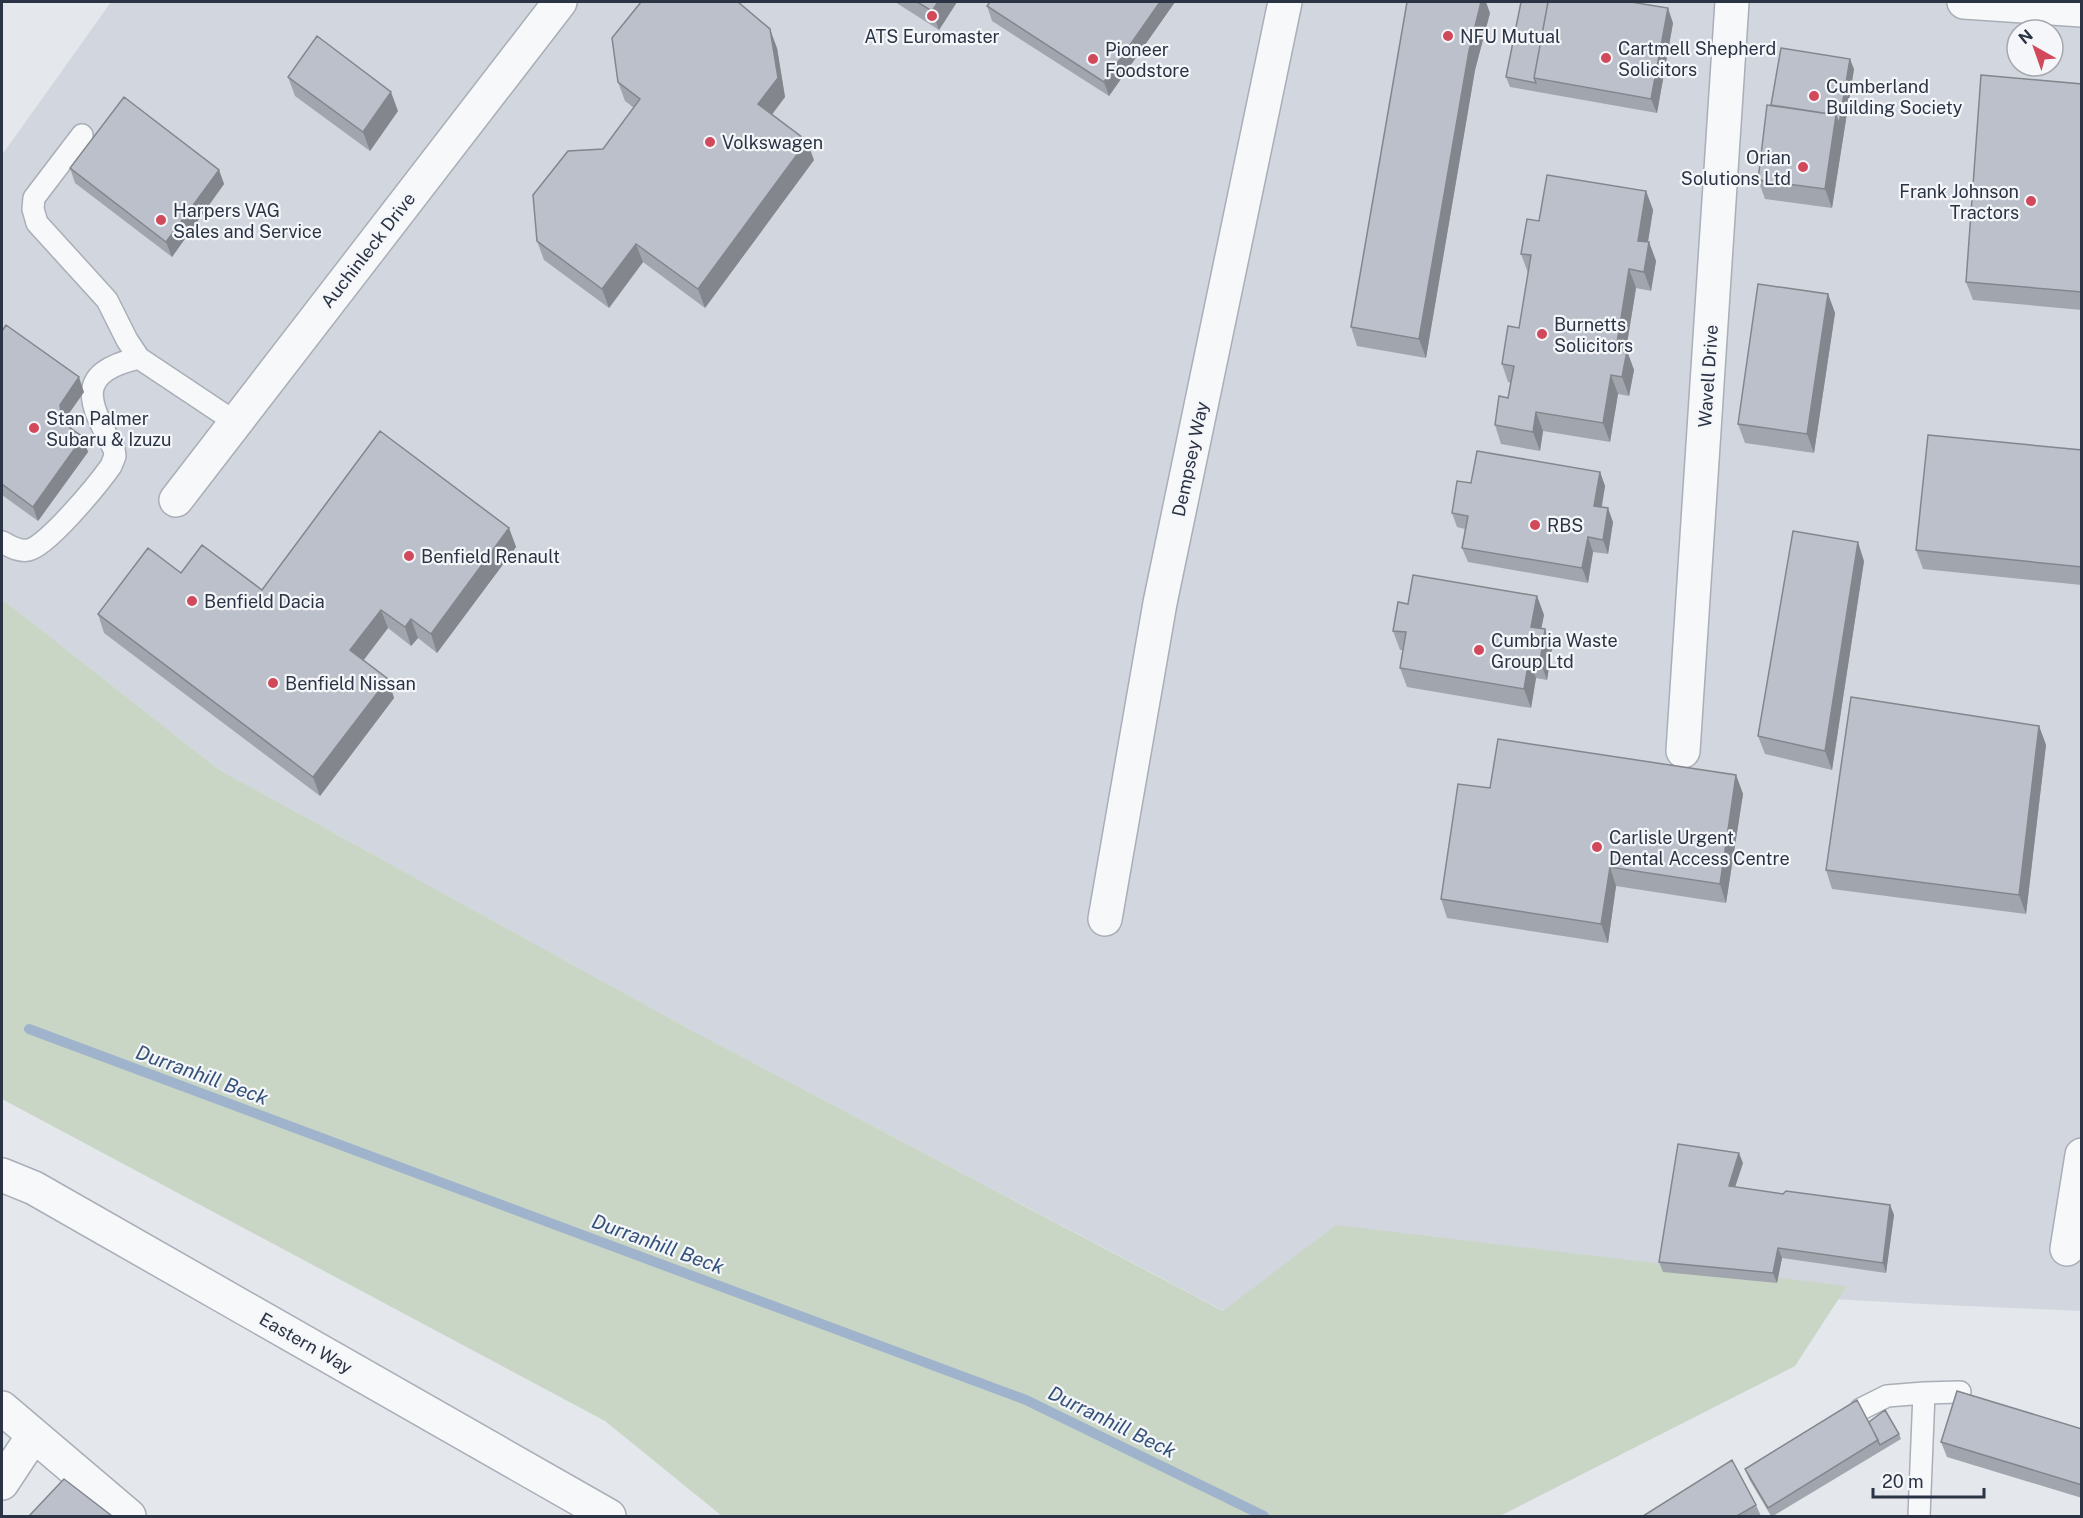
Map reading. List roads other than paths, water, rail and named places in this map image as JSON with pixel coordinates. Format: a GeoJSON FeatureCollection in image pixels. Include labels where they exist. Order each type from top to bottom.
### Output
{"type":"FeatureCollection","features":[{"type":"Feature","properties":{"kind":"street","name":"Auchinleck Drive"},"geometry":{"type":"LineString","coordinates":[[176,500],[560,2]]}},
{"type":"Feature","properties":{"kind":"street","name":"Dempsey Way"},"geometry":{"type":"LineString","coordinates":[[1105,919],[1161,603],[1285,2]]}},
{"type":"Feature","properties":{"kind":"street","name":"Wavell Drive"},"geometry":{"type":"LineString","coordinates":[[1683,751],[1732,2]]}},
{"type":"Feature","properties":{"kind":"street"},"geometry":{"type":"LineString","coordinates":[[1964,2],[2082,10]]}},
{"type":"Feature","properties":{"kind":"street"},"geometry":{"type":"LineString","coordinates":[[2067,1249],[2082,1155]]}},
{"type":"Feature","properties":{"kind":"street","name":"Eastern Way"},"geometry":{"type":"LineString","coordinates":[[2,1175],[34,1188],[609,1516]]}},
{"type":"Feature","properties":{"kind":"street"},"geometry":{"type":"LineString","coordinates":[[2,1408],[129,1516]]}},
{"type":"Feature","properties":{"kind":"street"},"geometry":{"type":"LineString","coordinates":[[2,1484],[33,1436]]}},
{"type":"Feature","properties":{"kind":"lane"},"geometry":{"type":"LineString","coordinates":[[82,135],[34,198],[33,209],[38,223],[107,300],[127,340],[139,358],[236,422]]}},
{"type":"Feature","properties":{"kind":"lane"},"geometry":{"type":"LineString","coordinates":[[2,542],[15,549],[26,551],[36,549],[58,528],[111,466],[115,456],[114,449],[92,405],[93,387],[99,376],[115,366],[139,358]]}},
{"type":"Feature","properties":{"kind":"lane"},"geometry":{"type":"LineString","coordinates":[[1861,1408],[1887,1396],[1960,1392]]}},
{"type":"Feature","properties":{"kind":"lane"},"geometry":{"type":"LineString","coordinates":[[1919,1516],[1924,1394]]}},
{"type":"Feature","properties":{"kind":"waterway","name":"Durranhill Beck"},"geometry":{"type":"LineString","coordinates":[[29,1029],[1026,1400],[1264,1516]]}},
{"type":"Feature","properties":{"kind":"place","name":"ATS Euromaster"},"geometry":{"type":"Point","coordinates":[932,16]}},
{"type":"Feature","properties":{"kind":"place","name":"NFU Mutual"},"geometry":{"type":"Point","coordinates":[1448,36]}},
{"type":"Feature","properties":{"kind":"place","name":"Cartmell Shepherd Solicitors"},"geometry":{"type":"Point","coordinates":[1606,58]}},
{"type":"Feature","properties":{"kind":"place","name":"Pioneer Foodstore"},"geometry":{"type":"Point","coordinates":[1093,59]}},
{"type":"Feature","properties":{"kind":"place","name":"Cumberland Building Society"},"geometry":{"type":"Point","coordinates":[1814,96]}},
{"type":"Feature","properties":{"kind":"place","name":"Volkswagen"},"geometry":{"type":"Point","coordinates":[710,142]}},
{"type":"Feature","properties":{"kind":"place","name":"Orian Solutions Ltd"},"geometry":{"type":"Point","coordinates":[1803,167]}},
{"type":"Feature","properties":{"kind":"place","name":"Frank Johnson Tractors"},"geometry":{"type":"Point","coordinates":[2031,201]}},
{"type":"Feature","properties":{"kind":"place","name":"Harpers VAG Sales and Service"},"geometry":{"type":"Point","coordinates":[161,220]}},
{"type":"Feature","properties":{"kind":"place","name":"Burnetts Solicitors"},"geometry":{"type":"Point","coordinates":[1542,334]}},
{"type":"Feature","properties":{"kind":"place","name":"Stan Palmer Subaru & Izuzu"},"geometry":{"type":"Point","coordinates":[34,428]}},
{"type":"Feature","properties":{"kind":"place","name":"RBS"},"geometry":{"type":"Point","coordinates":[1535,525]}},
{"type":"Feature","properties":{"kind":"place","name":"Benfield Renault"},"geometry":{"type":"Point","coordinates":[409,556]}},
{"type":"Feature","properties":{"kind":"place","name":"Benfield Dacia"},"geometry":{"type":"Point","coordinates":[192,601]}},
{"type":"Feature","properties":{"kind":"place","name":"Cumbria Waste Group Ltd"},"geometry":{"type":"Point","coordinates":[1479,650]}},
{"type":"Feature","properties":{"kind":"place","name":"Benfield Nissan"},"geometry":{"type":"Point","coordinates":[273,683]}},
{"type":"Feature","properties":{"kind":"place","name":"Carlisle Urgent Dental Access Centre"},"geometry":{"type":"Point","coordinates":[1597,847]}}]}
